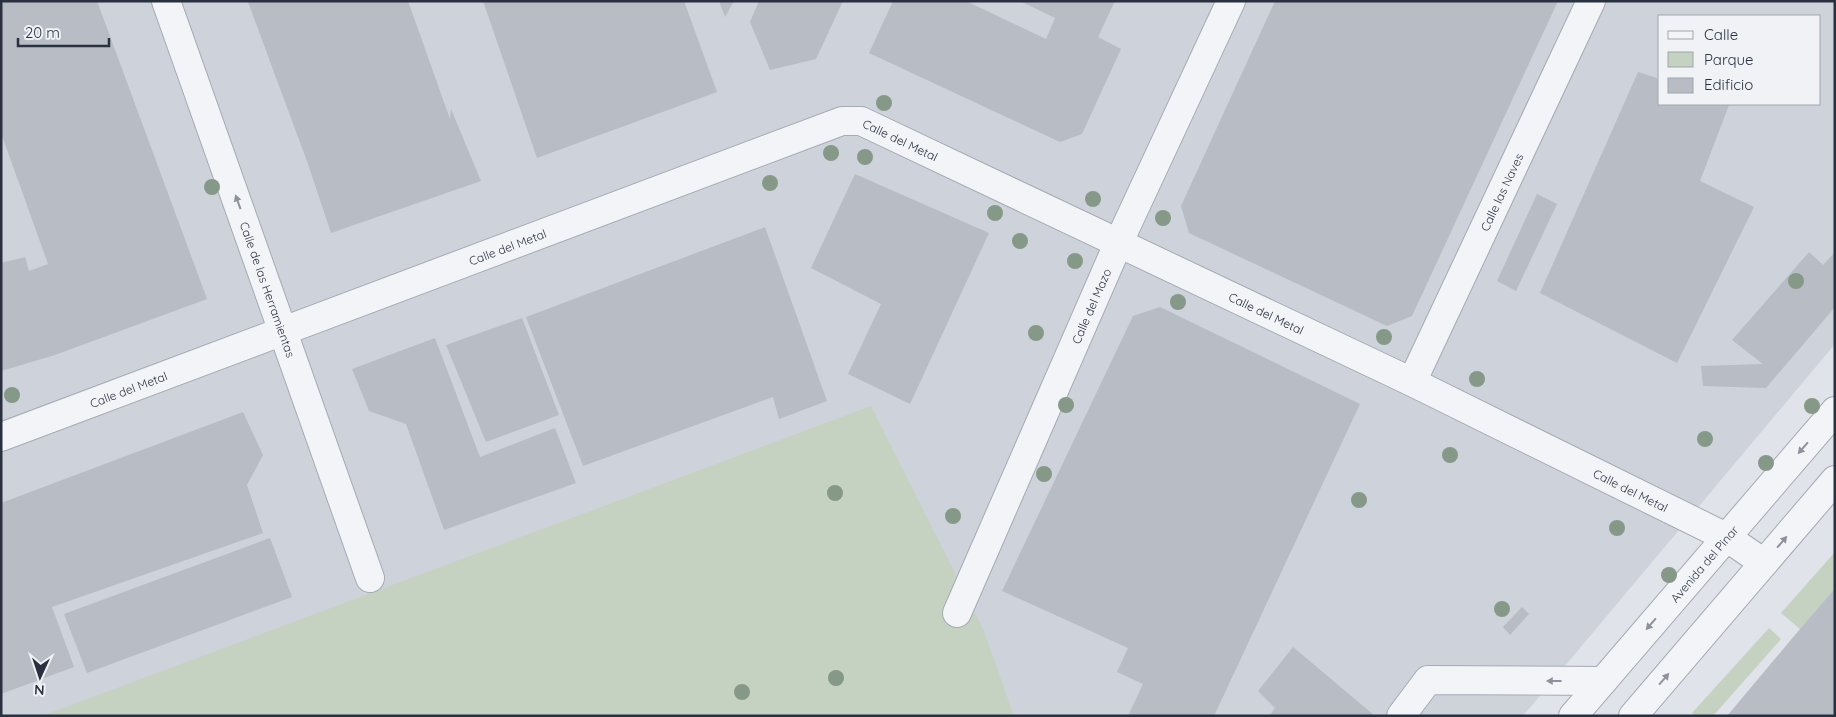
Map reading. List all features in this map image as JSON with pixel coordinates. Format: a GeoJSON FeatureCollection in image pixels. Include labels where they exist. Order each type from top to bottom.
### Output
{"type":"FeatureCollection","features":[{"type":"Feature","properties":{"kind":"street","name":"Calle de las Herramientas"},"geometry":{"type":"LineString","coordinates":[[166,1],[370,578]]}},
{"type":"Feature","properties":{"kind":"street","name":"Calle del Mazo"},"geometry":{"type":"LineString","coordinates":[[957,613],[1118,244],[1231,1]]}},
{"type":"Feature","properties":{"kind":"street","name":"Calle las Naves"},"geometry":{"type":"LineString","coordinates":[[1412,382],[1590,1]]}},
{"type":"Feature","properties":{"kind":"street","name":"Calle del Metal"},"geometry":{"type":"LineString","coordinates":[[1,436],[842,121],[861,121],[1412,382],[1726,537],[1764,563]]}},
{"type":"Feature","properties":{"kind":"street","name":"Avenida del Pinar"},"geometry":{"type":"LineString","coordinates":[[1573,716],[1835,411]]}},
{"type":"Feature","properties":{"kind":"street"},"geometry":{"type":"LineString","coordinates":[[1633,716],[1835,480]]}},
{"type":"Feature","properties":{"kind":"street"},"geometry":{"type":"LineString","coordinates":[[1401,716],[1428,680],[1603,681]]}},
{"type":"Feature","properties":{"kind":"shaded area"},"geometry":{"type":"Polygon","coordinates":[[[1,1],[1835,1],[1835,344],[1523,716],[1,716],[1,1]]]}},
{"type":"Feature","properties":{"kind":"green space"},"geometry":{"type":"Polygon","coordinates":[[[871,406],[984,631],[1014,716],[42,716],[871,406]]]}},
{"type":"Feature","properties":{"kind":"green space"},"geometry":{"type":"Polygon","coordinates":[[[1835,552],[1835,588],[1800,629],[1781,613],[1835,552]]]}},
{"type":"Feature","properties":{"kind":"green space"},"geometry":{"type":"Polygon","coordinates":[[[1769,628],[1781,639],[1713,716],[1695,716],[1692,713],[1769,628]]]}},
{"type":"Feature","properties":{"kind":"building"},"geometry":{"type":"Polygon","coordinates":[[[1,1],[97,1],[207,299],[55,355],[1,371],[1,263],[25,257],[29,271],[48,264],[1,133],[1,1]]]}},
{"type":"Feature","properties":{"kind":"building"},"geometry":{"type":"Polygon","coordinates":[[[408,1],[450,119],[451,109],[481,181],[331,233],[308,164],[248,2],[408,1]]]}},
{"type":"Feature","properties":{"kind":"building"},"geometry":{"type":"Polygon","coordinates":[[[483,1],[684,1],[717,92],[537,158],[483,1]]]}},
{"type":"Feature","properties":{"kind":"building"},"geometry":{"type":"Polygon","coordinates":[[[719,1],[734,1],[725,17],[719,1]]]}},
{"type":"Feature","properties":{"kind":"building"},"geometry":{"type":"Polygon","coordinates":[[[759,1],[843,1],[816,59],[770,70],[750,22],[759,1]]]}},
{"type":"Feature","properties":{"kind":"building"},"geometry":{"type":"Polygon","coordinates":[[[893,1],[966,1],[1046,39],[1055,18],[1020,1],[1115,1],[1098,37],[1121,49],[1082,134],[1060,142],[869,53],[893,1]]]}},
{"type":"Feature","properties":{"kind":"building"},"geometry":{"type":"Polygon","coordinates":[[[1275,1],[1558,1],[1412,316],[1387,326],[1189,233],[1181,206],[1275,1]]]}},
{"type":"Feature","properties":{"kind":"building"},"geometry":{"type":"Polygon","coordinates":[[[1638,72],[1658,78],[1658,105],[1729,105],[1700,181],[1754,207],[1677,363],[1540,293],[1638,72]]]}},
{"type":"Feature","properties":{"kind":"building"},"geometry":{"type":"Polygon","coordinates":[[[855,174],[989,233],[910,404],[848,374],[881,304],[811,268],[855,174]]]}},
{"type":"Feature","properties":{"kind":"building"},"geometry":{"type":"Polygon","coordinates":[[[1537,194],[1557,204],[1516,291],[1497,281],[1537,194]]]}},
{"type":"Feature","properties":{"kind":"building"},"geometry":{"type":"Polygon","coordinates":[[[765,227],[827,401],[779,419],[773,397],[583,466],[526,317],[765,227]]]}},
{"type":"Feature","properties":{"kind":"building"},"geometry":{"type":"Polygon","coordinates":[[[1809,252],[1823,265],[1835,252],[1835,307],[1766,388],[1703,386],[1701,366],[1763,364],[1732,340],[1809,252]]]}},
{"type":"Feature","properties":{"kind":"building"},"geometry":{"type":"Polygon","coordinates":[[[1160,307],[1360,404],[1214,716],[1128,716],[1143,684],[1117,672],[1128,648],[1002,591],[1133,316],[1160,307]]]}},
{"type":"Feature","properties":{"kind":"building"},"geometry":{"type":"Polygon","coordinates":[[[522,318],[559,415],[486,442],[446,345],[522,318]]]}},
{"type":"Feature","properties":{"kind":"building"},"geometry":{"type":"Polygon","coordinates":[[[435,338],[480,457],[555,428],[576,483],[444,530],[406,424],[369,411],[352,369],[435,338]]]}},
{"type":"Feature","properties":{"kind":"building"},"geometry":{"type":"Polygon","coordinates":[[[243,412],[263,455],[247,485],[263,533],[52,607],[74,667],[1,694],[1,503],[243,412]]]}},
{"type":"Feature","properties":{"kind":"building"},"geometry":{"type":"Polygon","coordinates":[[[270,538],[292,597],[87,673],[64,614],[270,538]]]}},
{"type":"Feature","properties":{"kind":"building"},"geometry":{"type":"Polygon","coordinates":[[[1835,588],[1835,716],[1727,716],[1800,629],[1835,588]]]}},
{"type":"Feature","properties":{"kind":"building"},"geometry":{"type":"Polygon","coordinates":[[[1522,607],[1529,614],[1510,635],[1503,627],[1522,607]]]}},
{"type":"Feature","properties":{"kind":"building"},"geometry":{"type":"Polygon","coordinates":[[[1293,647],[1375,716],[1269,716],[1275,708],[1258,691],[1293,647]]]}}]}
